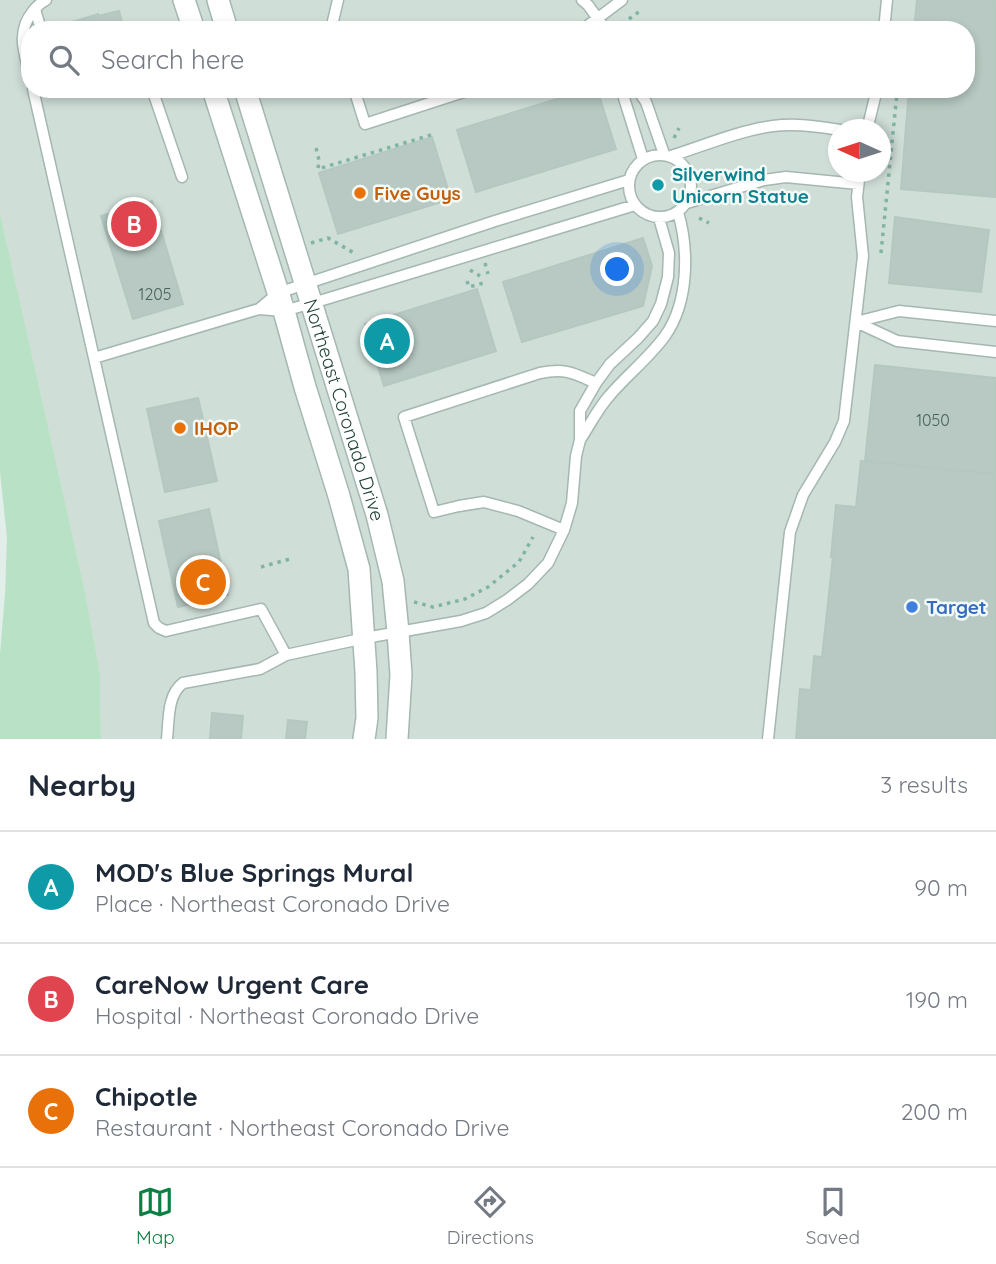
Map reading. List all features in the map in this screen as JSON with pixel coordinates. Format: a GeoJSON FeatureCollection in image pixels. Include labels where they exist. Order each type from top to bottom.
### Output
{"type":"FeatureCollection","features":[{"type":"Feature","properties":{"kind":"street"},"geometry":{"type":"LineString","coordinates":[[184,0],[191,21]]}},
{"type":"Feature","properties":{"kind":"street"},"geometry":{"type":"LineString","coordinates":[[218,0],[224,21]]}},
{"type":"Feature","properties":{"kind":"street","name":"Northeast Coronado Drive"},"geometry":{"type":"LineString","coordinates":[[216,98],[281,302],[359,569],[365,638],[364,739]]}},
{"type":"Feature","properties":{"kind":"street","name":"Northeast Coronado Drive"},"geometry":{"type":"LineString","coordinates":[[248,98],[377,515],[393,581],[401,675],[397,739]]}},
{"type":"Feature","properties":{"kind":"lane"},"geometry":{"type":"LineString","coordinates":[[25,21],[42,1],[46,0]]}},
{"type":"Feature","properties":{"kind":"lane"},"geometry":{"type":"LineString","coordinates":[[333,21],[338,0]]}},
{"type":"Feature","properties":{"kind":"lane"},"geometry":{"type":"LineString","coordinates":[[582,0],[600,21]]}},
{"type":"Feature","properties":{"kind":"lane"},"geometry":{"type":"LineString","coordinates":[[594,21],[622,0]]}},
{"type":"Feature","properties":{"kind":"lane"},"geometry":{"type":"LineString","coordinates":[[885,21],[887,0]]}},
{"type":"Feature","properties":{"kind":"lane"},"geometry":{"type":"LineString","coordinates":[[35,9],[38,21]]}},
{"type":"Feature","properties":{"kind":"lane"},"geometry":{"type":"LineString","coordinates":[[35,98],[154,623],[166,631],[261,609],[286,655]]}},
{"type":"Feature","properties":{"kind":"lane"},"geometry":{"type":"LineString","coordinates":[[155,98],[182,177]]}},
{"type":"Feature","properties":{"kind":"lane"},"geometry":{"type":"LineString","coordinates":[[357,98],[365,124],[445,98]]}},
{"type":"Feature","properties":{"kind":"lane"},"geometry":{"type":"LineString","coordinates":[[624,98],[643,159]]}},
{"type":"Feature","properties":{"kind":"lane"},"geometry":{"type":"LineString","coordinates":[[643,98],[668,155],[688,170],[691,188],[687,203]]}},
{"type":"Feature","properties":{"kind":"lane"},"geometry":{"type":"LineString","coordinates":[[870,119],[875,98]]}},
{"type":"Feature","properties":{"kind":"lane"},"geometry":{"type":"LineString","coordinates":[[768,739],[790,532],[803,495],[835,442],[844,421],[863,256],[858,184],[786,177],[764,180],[687,203],[678,212],[659,218],[650,216],[635,205],[630,197],[629,180],[636,165],[657,154],[668,155],[772,126],[796,125],[828,129]]}},
{"type":"Feature","properties":{"kind":"lane"},"geometry":{"type":"LineString","coordinates":[[259,309],[308,294],[495,221],[629,180]]}},
{"type":"Feature","properties":{"kind":"lane"},"geometry":{"type":"LineString","coordinates":[[94,358],[308,294],[635,205]]}},
{"type":"Feature","properties":{"kind":"lane"},"geometry":{"type":"LineString","coordinates":[[580,440],[607,397],[665,336],[676,316],[686,257],[678,212]]}},
{"type":"Feature","properties":{"kind":"lane"},"geometry":{"type":"LineString","coordinates":[[167,739],[172,698],[175,689],[183,683],[260,669],[286,655],[461,621],[486,613],[508,600],[548,564],[564,530],[572,503],[580,440],[580,411],[610,364],[653,321],[661,304],[668,277],[668,253],[659,218]]}},
{"type":"Feature","properties":{"kind":"lane"},"geometry":{"type":"LineString","coordinates":[[856,322],[899,311],[996,321]]}},
{"type":"Feature","properties":{"kind":"lane"},"geometry":{"type":"LineString","coordinates":[[856,322],[897,341],[996,352]]}},
{"type":"Feature","properties":{"kind":"lane"},"geometry":{"type":"LineString","coordinates":[[564,530],[518,511],[484,502],[434,512],[404,417],[555,370],[567,370],[596,383]]}},
{"type":"Feature","properties":{"kind":"path"},"geometry":{"type":"LineString","coordinates":[[626,21],[640,11]]}},
{"type":"Feature","properties":{"kind":"path"},"geometry":{"type":"LineString","coordinates":[[881,253],[896,98]]}},
{"type":"Feature","properties":{"kind":"path"},"geometry":{"type":"LineString","coordinates":[[674,138],[679,128]]}},
{"type":"Feature","properties":{"kind":"path"},"geometry":{"type":"LineString","coordinates":[[316,148],[318,169],[434,134]]}},
{"type":"Feature","properties":{"kind":"path"},"geometry":{"type":"LineString","coordinates":[[699,218],[709,223]]}},
{"type":"Feature","properties":{"kind":"path"},"geometry":{"type":"LineString","coordinates":[[309,243],[328,238],[362,259]]}},
{"type":"Feature","properties":{"kind":"path"},"geometry":{"type":"LineString","coordinates":[[465,267],[480,276]]}},
{"type":"Feature","properties":{"kind":"path"},"geometry":{"type":"LineString","coordinates":[[467,281],[469,287],[487,282]]}},
{"type":"Feature","properties":{"kind":"path"},"geometry":{"type":"LineString","coordinates":[[412,602],[432,607],[465,599],[488,587],[519,562],[533,537]]}},
{"type":"Feature","properties":{"kind":"path"},"geometry":{"type":"LineString","coordinates":[[261,567],[290,559]]}},
{"type":"Feature","properties":{"kind":"shaded area"},"geometry":{"type":"Polygon","coordinates":[[[0,0],[996,0],[996,739],[101,739],[100,673],[83,582],[0,213],[0,0]]]}},
{"type":"Feature","properties":{"kind":"green space"},"geometry":{"type":"Polygon","coordinates":[[[0,213],[83,582],[100,673],[101,739],[0,739],[0,654],[7,538],[0,472],[0,213]]]}},
{"type":"Feature","properties":{"kind":"building"},"geometry":{"type":"Polygon","coordinates":[[[917,0],[996,0],[996,197],[901,189],[908,98],[975,98],[975,21],[915,21],[917,0]]]}},
{"type":"Feature","properties":{"kind":"building"},"geometry":{"type":"Polygon","coordinates":[[[119,11],[122,21],[75,21],[119,11]]]}},
{"type":"Feature","properties":{"kind":"building"},"geometry":{"type":"Polygon","coordinates":[[[560,98],[600,98],[616,149],[476,192],[457,130],[560,98]]]}},
{"type":"Feature","properties":{"kind":"building"},"geometry":{"type":"Polygon","coordinates":[[[432,137],[451,199],[338,234],[319,173],[432,137]]]}},
{"type":"Feature","properties":{"kind":"building"},"geometry":{"type":"Polygon","coordinates":[[[152,201],[183,304],[133,319],[101,216],[152,201]]]}},
{"type":"Feature","properties":{"kind":"building"},"geometry":{"type":"Polygon","coordinates":[[[895,217],[989,230],[981,292],[889,283],[895,217]]]}},
{"type":"Feature","properties":{"kind":"building"},"geometry":{"type":"Polygon","coordinates":[[[643,238],[652,266],[643,306],[522,342],[503,282],[643,238]]]}},
{"type":"Feature","properties":{"kind":"building"},"geometry":{"type":"Polygon","coordinates":[[[477,289],[496,351],[384,386],[365,324],[477,289]]]}},
{"type":"Feature","properties":{"kind":"building"},"geometry":{"type":"Polygon","coordinates":[[[875,365],[996,378],[996,474],[865,461],[875,365]]]}},
{"type":"Feature","properties":{"kind":"building"},"geometry":{"type":"Polygon","coordinates":[[[198,398],[217,481],[165,492],[147,409],[198,398]]]}},
{"type":"Feature","properties":{"kind":"building","name":"Target"},"geometry":{"type":"Polygon","coordinates":[[[861,461],[996,474],[996,739],[796,739],[800,689],[811,690],[814,656],[822,657],[836,505],[856,507],[861,461]]]}},
{"type":"Feature","properties":{"kind":"building"},"geometry":{"type":"Polygon","coordinates":[[[209,509],[228,595],[178,607],[159,521],[209,509]]]}},
{"type":"Feature","properties":{"kind":"building"},"geometry":{"type":"Polygon","coordinates":[[[212,713],[243,716],[241,739],[210,739],[212,713]]]}},
{"type":"Feature","properties":{"kind":"building"},"geometry":{"type":"Polygon","coordinates":[[[288,720],[307,722],[305,739],[286,739],[288,720]]]}},
{"type":"Feature","properties":{"kind":"place","name":"Silverwind Unicorn Statue"},"geometry":{"type":"Point","coordinates":[658,185]}},
{"type":"Feature","properties":{"kind":"place","name":"Five Guys"},"geometry":{"type":"Point","coordinates":[360,193]}},
{"type":"Feature","properties":{"kind":"place","name":"CareNow Urgent Care"},"geometry":{"type":"Point","coordinates":[134,224]}},
{"type":"Feature","properties":{"kind":"place","name":"MOD's Blue Springs Mural"},"geometry":{"type":"Point","coordinates":[387,341]}},
{"type":"Feature","properties":{"kind":"place","name":"IHOP"},"geometry":{"type":"Point","coordinates":[180,428]}},
{"type":"Feature","properties":{"kind":"place","name":"Chipotle"},"geometry":{"type":"Point","coordinates":[203,582]}},
{"type":"Feature","properties":{"kind":"place","name":"Target"},"geometry":{"type":"Point","coordinates":[912,607]}}]}
